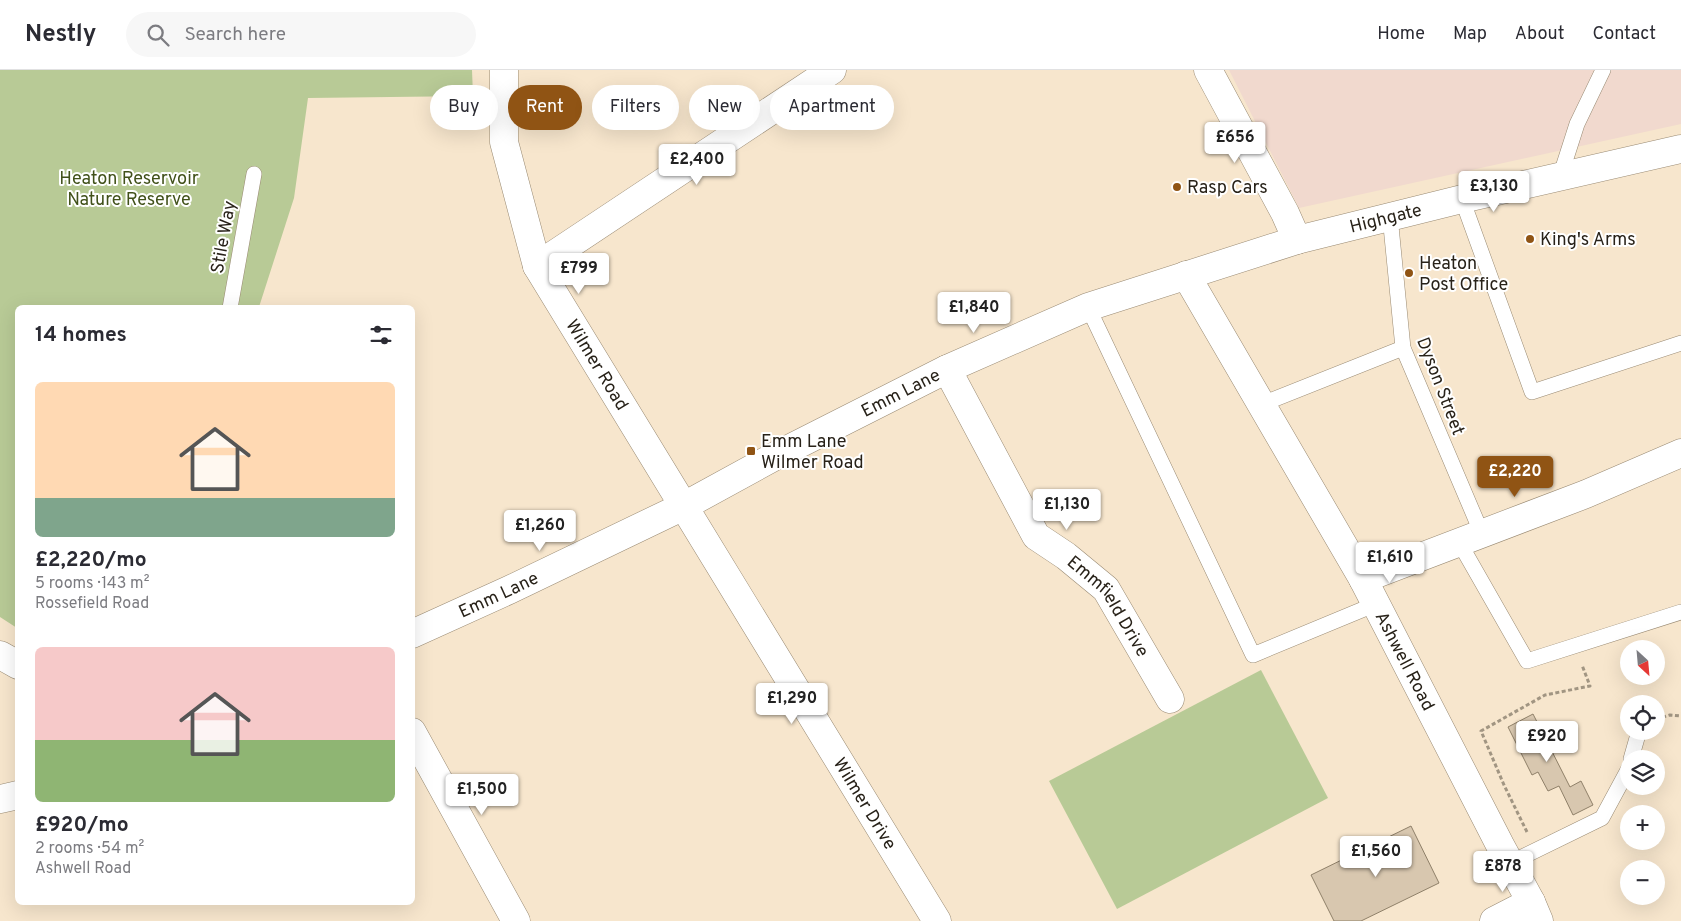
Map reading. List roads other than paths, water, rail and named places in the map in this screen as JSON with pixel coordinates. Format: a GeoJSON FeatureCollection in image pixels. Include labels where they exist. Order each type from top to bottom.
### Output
{"type":"FeatureCollection","features":[{"type":"Feature","properties":{"kind":"street","name":"Wilmer Road"},"geometry":{"type":"LineString","coordinates":[[504,70],[504,142],[537,266],[684,506]]}},
{"type":"Feature","properties":{"kind":"street"},"geometry":{"type":"LineString","coordinates":[[537,266],[832,70]]}},
{"type":"Feature","properties":{"kind":"street"},"geometry":{"type":"LineString","coordinates":[[1208,70],[1281,205],[1297,240]]}},
{"type":"Feature","properties":{"kind":"street","name":"Highgate"},"geometry":{"type":"LineString","coordinates":[[1297,240],[1390,216],[1681,149]]}},
{"type":"Feature","properties":{"kind":"street","name":"Emm Lane"},"geometry":{"type":"LineString","coordinates":[[415,633],[684,506],[779,454],[947,369],[1088,307],[1297,240]]}},
{"type":"Feature","properties":{"kind":"street","name":"Ashwell Road"},"geometry":{"type":"LineString","coordinates":[[1186,275],[1363,579],[1535,911]]}},
{"type":"Feature","properties":{"kind":"street","name":"Emmfield Drive"},"geometry":{"type":"LineString","coordinates":[[947,369],[1036,536],[1066,556],[1106,589],[1170,699]]}},
{"type":"Feature","properties":{"kind":"street"},"geometry":{"type":"LineString","coordinates":[[1363,579],[1586,494],[1681,453]]}},
{"type":"Feature","properties":{"kind":"street","name":"Wilmer Drive"},"geometry":{"type":"LineString","coordinates":[[684,506],[937,921]]}},
{"type":"Feature","properties":{"kind":"street"},"geometry":{"type":"LineString","coordinates":[[0,655],[15,662]]}},
{"type":"Feature","properties":{"kind":"street"},"geometry":{"type":"LineString","coordinates":[[415,737],[516,921]]}},
{"type":"Feature","properties":{"kind":"street"},"geometry":{"type":"LineString","coordinates":[[0,799],[15,795]]}},
{"type":"Feature","properties":{"kind":"street"},"geometry":{"type":"LineString","coordinates":[[1494,921],[1535,911]]}},
{"type":"Feature","properties":{"kind":"lane"},"geometry":{"type":"LineString","coordinates":[[1560,177],[1577,124],[1603,70]]}},
{"type":"Feature","properties":{"kind":"lane","name":"Stile Way"},"geometry":{"type":"LineString","coordinates":[[231,305],[254,174]]}},
{"type":"Feature","properties":{"kind":"lane"},"geometry":{"type":"LineString","coordinates":[[1462,199],[1532,392],[1681,343]]}},
{"type":"Feature","properties":{"kind":"lane","name":"Dyson Street"},"geometry":{"type":"LineString","coordinates":[[1390,216],[1403,348],[1471,538],[1527,661],[1681,612]]}},
{"type":"Feature","properties":{"kind":"lane"},"geometry":{"type":"LineString","coordinates":[[1088,307],[1253,656],[1376,604]]}},
{"type":"Feature","properties":{"kind":"lane"},"geometry":{"type":"LineString","coordinates":[[1262,404],[1403,348]]}},
{"type":"Feature","properties":{"kind":"lane"},"geometry":{"type":"LineString","coordinates":[[1510,863],[1602,818],[1620,785]]}},
{"type":"Feature","properties":{"kind":"place","name":"Rasp Cars"},"geometry":{"type":"Point","coordinates":[1177,187]}},
{"type":"Feature","properties":{"kind":"place","name":"King's Arms"},"geometry":{"type":"Point","coordinates":[1530,239]}},
{"type":"Feature","properties":{"kind":"place","name":"Heaton Post Office"},"geometry":{"type":"Point","coordinates":[1409,273]}},
{"type":"Feature","properties":{"kind":"place","name":"Emm Lane Wilmer Road"},"geometry":{"type":"Point","coordinates":[751,451]}},
{"type":"Feature","properties":{"kind":"park label","name":"Heaton Reservoir Nature Reserve"},"geometry":{"type":"Point","coordinates":[129,188]}}]}
